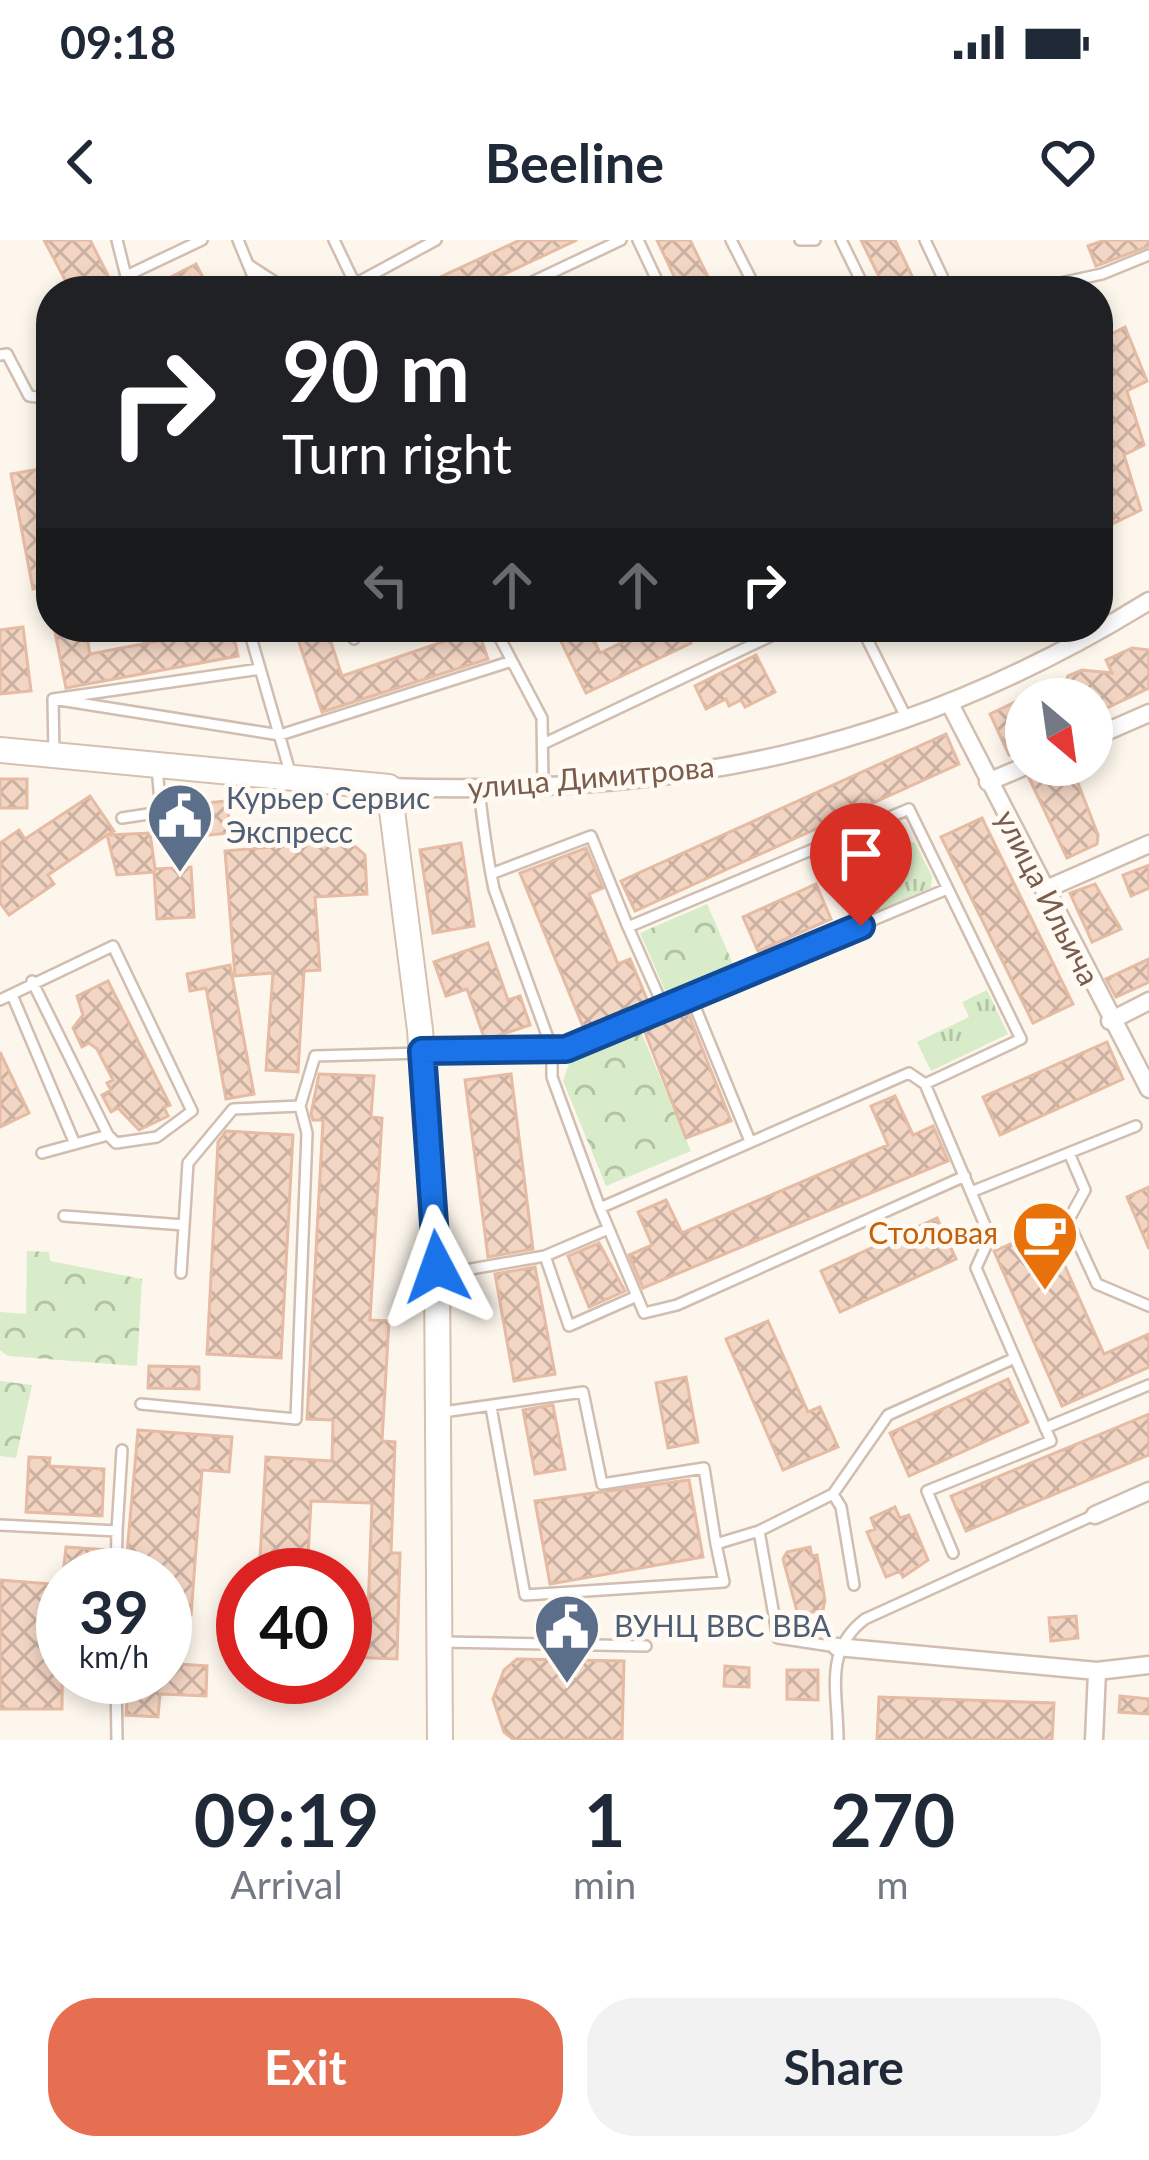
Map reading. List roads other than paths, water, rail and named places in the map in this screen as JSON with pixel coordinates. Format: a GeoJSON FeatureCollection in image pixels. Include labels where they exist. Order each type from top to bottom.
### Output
{"type":"FeatureCollection","features":[{"type":"Feature","properties":{"kind":"street","name":"улица Димитрова"},"geometry":{"type":"LineString","coordinates":[[1113,620],[1149,602]]}},
{"type":"Feature","properties":{"kind":"street","name":"улица Димитрова"},"geometry":{"type":"LineString","coordinates":[[0,750],[156,761],[388,787],[479,790],[674,777],[809,752],[908,721],[1071,642]]}},
{"type":"Feature","properties":{"kind":"street","name":"улица Ильича"},"geometry":{"type":"LineString","coordinates":[[950,704],[1149,1089]]}},
{"type":"Feature","properties":{"kind":"street"},"geometry":{"type":"LineString","coordinates":[[1113,729],[1149,713]]}},
{"type":"Feature","properties":{"kind":"street"},"geometry":{"type":"LineString","coordinates":[[988,782],[1005,775]]}},
{"type":"Feature","properties":{"kind":"street"},"geometry":{"type":"LineString","coordinates":[[388,787],[422,1051],[437,1275],[440,1740]]}},
{"type":"Feature","properties":{"kind":"street"},"geometry":{"type":"LineString","coordinates":[[1044,890],[1149,844]]}},
{"type":"Feature","properties":{"kind":"street"},"geometry":{"type":"LineString","coordinates":[[1110,1021],[1149,1001]]}},
{"type":"Feature","properties":{"kind":"street"},"geometry":{"type":"LineString","coordinates":[[1095,1515],[1149,1491]]}},
{"type":"Feature","properties":{"kind":"street"},"geometry":{"type":"LineString","coordinates":[[837,1647],[1097,1671],[1148,1664]]}},
{"type":"Feature","properties":{"kind":"street"},"geometry":{"type":"LineString","coordinates":[[1094,1740],[1097,1671]]}},
{"type":"Feature","properties":{"kind":"lane"},"geometry":{"type":"LineString","coordinates":[[117,240],[126,276]]}},
{"type":"Feature","properties":{"kind":"lane"},"geometry":{"type":"LineString","coordinates":[[128,276],[202,240]]}},
{"type":"Feature","properties":{"kind":"lane"},"geometry":{"type":"LineString","coordinates":[[238,240],[253,276]]}},
{"type":"Feature","properties":{"kind":"lane"},"geometry":{"type":"LineString","coordinates":[[334,240],[351,276]]}},
{"type":"Feature","properties":{"kind":"lane"},"geometry":{"type":"LineString","coordinates":[[370,276],[436,240]]}},
{"type":"Feature","properties":{"kind":"lane"},"geometry":{"type":"LineString","coordinates":[[545,276],[621,240]]}},
{"type":"Feature","properties":{"kind":"lane"},"geometry":{"type":"LineString","coordinates":[[638,240],[655,276]]}},
{"type":"Feature","properties":{"kind":"lane"},"geometry":{"type":"LineString","coordinates":[[731,240],[749,276]]}},
{"type":"Feature","properties":{"kind":"lane"},"geometry":{"type":"LineString","coordinates":[[800,240],[815,240]]}},
{"type":"Feature","properties":{"kind":"lane"},"geometry":{"type":"LineString","coordinates":[[841,240],[859,276]]}},
{"type":"Feature","properties":{"kind":"lane"},"geometry":{"type":"LineString","coordinates":[[925,240],[942,276]]}},
{"type":"Feature","properties":{"kind":"lane"},"geometry":{"type":"LineString","coordinates":[[1093,276],[1149,255]]}},
{"type":"Feature","properties":{"kind":"lane"},"geometry":{"type":"LineString","coordinates":[[249,265],[266,276]]}},
{"type":"Feature","properties":{"kind":"lane"},"geometry":{"type":"LineString","coordinates":[[0,355],[7,354],[29,396],[36,397]]}},
{"type":"Feature","properties":{"kind":"lane"},"geometry":{"type":"LineString","coordinates":[[252,642],[292,777]]}},
{"type":"Feature","properties":{"kind":"lane"},"geometry":{"type":"LineString","coordinates":[[502,642],[542,718],[543,786]]}},
{"type":"Feature","properties":{"kind":"lane"},"geometry":{"type":"LineString","coordinates":[[543,744],[758,642]]}},
{"type":"Feature","properties":{"kind":"lane"},"geometry":{"type":"LineString","coordinates":[[868,642],[908,721]]}},
{"type":"Feature","properties":{"kind":"lane"},"geometry":{"type":"LineString","coordinates":[[53,699],[280,735],[512,661]]}},
{"type":"Feature","properties":{"kind":"lane"},"geometry":{"type":"LineString","coordinates":[[53,699],[260,669]]}},
{"type":"Feature","properties":{"kind":"lane"},"geometry":{"type":"LineString","coordinates":[[53,699],[54,753]]}},
{"type":"Feature","properties":{"kind":"lane"},"geometry":{"type":"LineString","coordinates":[[122,818],[161,812],[156,761]]}},
{"type":"Feature","properties":{"kind":"lane"},"geometry":{"type":"LineString","coordinates":[[479,790],[491,874],[553,1049],[552,1077],[644,1312],[677,1305],[965,1176]]}},
{"type":"Feature","properties":{"kind":"lane"},"geometry":{"type":"LineString","coordinates":[[628,927],[909,809],[1021,1040],[925,1084]]}},
{"type":"Feature","properties":{"kind":"lane"},"geometry":{"type":"LineString","coordinates":[[491,874],[591,836],[664,1008]]}},
{"type":"Feature","properties":{"kind":"lane"},"geometry":{"type":"LineString","coordinates":[[824,845],[861,926]]}},
{"type":"Feature","properties":{"kind":"lane"},"geometry":{"type":"LineString","coordinates":[[141,1404],[296,1419],[307,1133],[300,1106],[315,1056],[566,1049],[947,889]]}},
{"type":"Feature","properties":{"kind":"lane"},"geometry":{"type":"LineString","coordinates":[[0,1000],[32,981],[113,946],[192,1111],[157,1137],[116,1142],[108,1135],[32,981]]}},
{"type":"Feature","properties":{"kind":"lane"},"geometry":{"type":"LineString","coordinates":[[12,995],[75,1144]]}},
{"type":"Feature","properties":{"kind":"lane"},"geometry":{"type":"LineString","coordinates":[[691,997],[750,1141]]}},
{"type":"Feature","properties":{"kind":"lane"},"geometry":{"type":"LineString","coordinates":[[600,1208],[909,1073],[925,1084],[990,1237],[976,1268],[1051,1441],[927,1490],[953,1552]]}},
{"type":"Feature","properties":{"kind":"lane"},"geometry":{"type":"LineString","coordinates":[[181,1273],[188,1163],[232,1109],[300,1106]]}},
{"type":"Feature","properties":{"kind":"lane"},"geometry":{"type":"LineString","coordinates":[[971,1192],[1136,1126]]}},
{"type":"Feature","properties":{"kind":"lane"},"geometry":{"type":"LineString","coordinates":[[42,1153],[108,1135]]}},
{"type":"Feature","properties":{"kind":"lane"},"geometry":{"type":"LineString","coordinates":[[1069,1153],[1085,1190],[1068,1221],[1097,1284],[1149,1306]]}},
{"type":"Feature","properties":{"kind":"lane"},"geometry":{"type":"LineString","coordinates":[[64,1216],[184,1225]]}},
{"type":"Feature","properties":{"kind":"lane"},"geometry":{"type":"LineString","coordinates":[[437,1275],[545,1256],[608,1229]]}},
{"type":"Feature","properties":{"kind":"lane"},"geometry":{"type":"LineString","coordinates":[[545,1256],[569,1326],[637,1296]]}},
{"type":"Feature","properties":{"kind":"lane"},"geometry":{"type":"LineString","coordinates":[[716,1544],[759,1531],[833,1494],[888,1415],[1015,1358]]}},
{"type":"Feature","properties":{"kind":"lane"},"geometry":{"type":"LineString","coordinates":[[1045,1428],[1149,1385]]}},
{"type":"Feature","properties":{"kind":"lane"},"geometry":{"type":"LineString","coordinates":[[438,1412],[583,1392],[602,1484],[704,1468],[724,1582],[525,1595],[490,1407]]}},
{"type":"Feature","properties":{"kind":"lane"},"geometry":{"type":"LineString","coordinates":[[117,1548],[122,1450]]}},
{"type":"Feature","properties":{"kind":"lane"},"geometry":{"type":"LineString","coordinates":[[833,1494],[841,1507],[854,1585]]}},
{"type":"Feature","properties":{"kind":"lane"},"geometry":{"type":"LineString","coordinates":[[838,1740],[837,1647],[865,1618],[1095,1515]]}},
{"type":"Feature","properties":{"kind":"lane"},"geometry":{"type":"LineString","coordinates":[[0,1525],[117,1531]]}},
{"type":"Feature","properties":{"kind":"lane"},"geometry":{"type":"LineString","coordinates":[[759,1531],[778,1638],[837,1647]]}},
{"type":"Feature","properties":{"kind":"lane"},"geometry":{"type":"LineString","coordinates":[[439,1642],[646,1646]]}},
{"type":"Feature","properties":{"kind":"lane"},"geometry":{"type":"LineString","coordinates":[[116,1704],[117,1740]]}},
{"type":"Feature","properties":{"kind":"place","name":"Курьер Сервис Экспресс"},"geometry":{"type":"Point","coordinates":[180,875]}},
{"type":"Feature","properties":{"kind":"place","name":"Столовая"},"geometry":{"type":"Point","coordinates":[1045,1293]}},
{"type":"Feature","properties":{"kind":"place","name":"ВУНЦ ВВС ВВА"},"geometry":{"type":"Point","coordinates":[567,1686]}}]}
